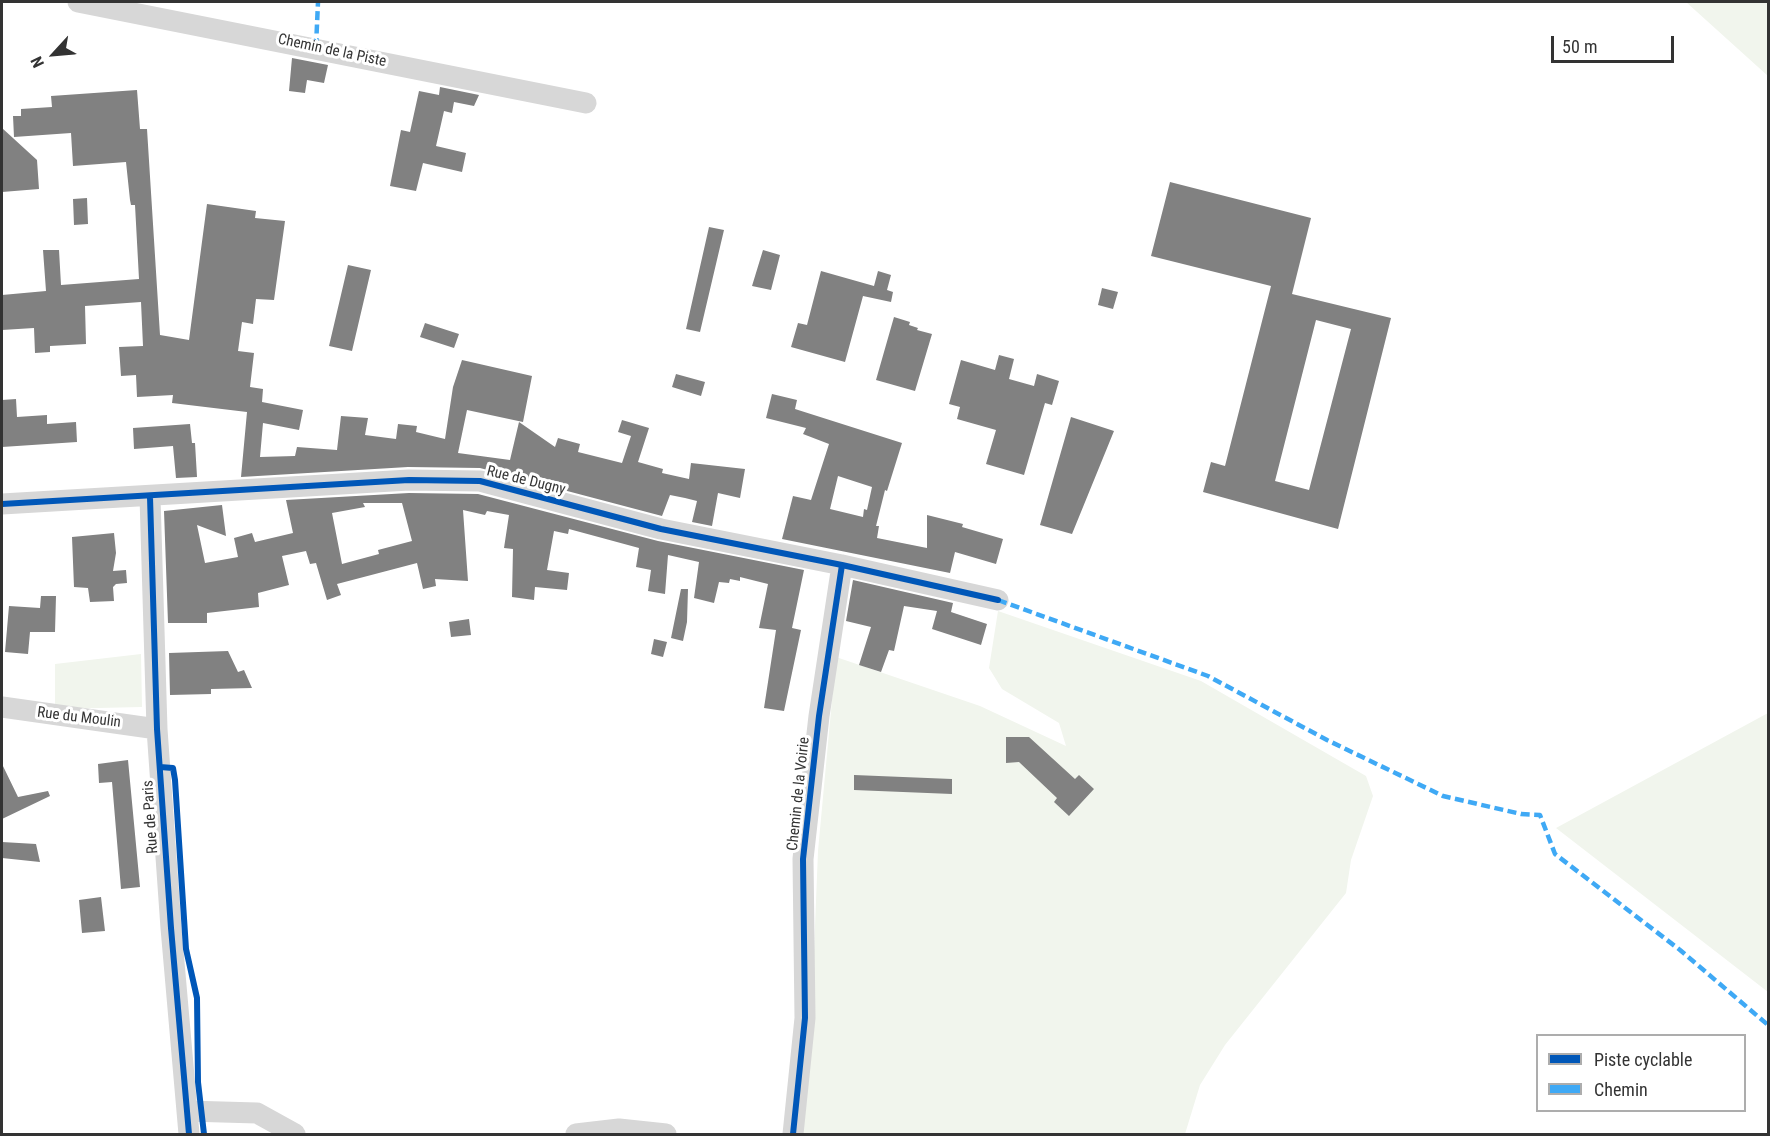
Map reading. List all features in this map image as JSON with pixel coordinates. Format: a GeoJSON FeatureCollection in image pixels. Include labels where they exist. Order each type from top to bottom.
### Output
{"type":"FeatureCollection","features":[{"type":"Feature","properties":{"kind":"street","name":"Chemin de la Piste"},"geometry":{"type":"LineString","coordinates":[[78,2],[586,103]]}},
{"type":"Feature","properties":{"kind":"street","name":"Rue de Dugny"},"geometry":{"type":"LineString","coordinates":[[2,504],[409,480],[480,481],[661,529],[842,565],[998,600]]}},
{"type":"Feature","properties":{"kind":"street","name":"Rue de Paris"},"geometry":{"type":"LineString","coordinates":[[150,497],[157,729],[189,1134]]}},
{"type":"Feature","properties":{"kind":"street","name":"Chemin de la Voirie"},"geometry":{"type":"LineString","coordinates":[[793,1134],[805,1018],[804,859],[819,716],[842,565]]}},
{"type":"Feature","properties":{"kind":"street","name":"Rue du Moulin"},"geometry":{"type":"LineString","coordinates":[[2,708],[157,729]]}},
{"type":"Feature","properties":{"kind":"street"},"geometry":{"type":"LineString","coordinates":[[187,1111],[257,1113],[295,1134]]}},
{"type":"Feature","properties":{"kind":"street"},"geometry":{"type":"LineString","coordinates":[[576,1134],[619,1129],[666,1134]]}},
{"type":"Feature","properties":{"kind":"shaded area"},"geometry":{"type":"Polygon","coordinates":[[[1686,2],[1768,2],[1768,76],[1686,2]]]}},
{"type":"Feature","properties":{"kind":"shaded area"},"geometry":{"type":"Polygon","coordinates":[[[998,611],[1201,681],[1366,776],[1373,796],[1351,860],[1346,893],[1225,1045],[1200,1085],[1185,1134],[799,1134],[811,1027],[818,851],[836,657],[980,706],[1066,746],[1059,723],[1002,689],[989,668],[998,611]]]}},
{"type":"Feature","properties":{"kind":"shaded area"},"geometry":{"type":"Polygon","coordinates":[[[141,654],[142,707],[55,709],[55,664],[141,654]]]}},
{"type":"Feature","properties":{"kind":"shaded area"},"geometry":{"type":"Polygon","coordinates":[[[1768,713],[1768,992],[1556,828],[1768,713]]]}},
{"type":"Feature","properties":{"kind":"building"},"geometry":{"type":"Polygon","coordinates":[[[292,58],[328,65],[324,83],[307,80],[305,93],[289,91],[292,58]]]}},
{"type":"Feature","properties":{"kind":"building"},"geometry":{"type":"Polygon","coordinates":[[[440,87],[479,95],[474,106],[454,102],[452,113],[444,111],[436,146],[466,153],[462,172],[423,163],[416,191],[390,186],[401,130],[410,132],[419,91],[439,95],[440,87]]]}},
{"type":"Feature","properties":{"kind":"building"},"geometry":{"type":"Polygon","coordinates":[[[137,90],[140,129],[147,129],[160,335],[189,340],[207,204],[256,211],[255,218],[285,221],[274,300],[256,299],[253,324],[242,322],[238,351],[254,353],[250,387],[263,389],[262,402],[303,410],[299,430],[263,423],[260,457],[295,456],[297,447],[337,450],[341,416],[368,418],[365,435],[396,439],[398,424],[417,426],[416,432],[445,439],[453,387],[462,360],[532,376],[523,422],[467,410],[458,453],[510,460],[519,422],[555,447],[558,438],[580,444],[578,452],[622,463],[631,436],[618,432],[622,420],[649,428],[638,462],[663,469],[662,473],[689,479],[691,463],[745,469],[740,498],[718,493],[712,526],[692,522],[697,501],[685,498],[670,495],[662,516],[480,468],[408,467],[241,477],[247,412],[172,403],[173,395],[137,397],[136,375],[121,376],[119,347],[143,346],[141,302],[85,306],[86,344],[50,346],[50,352],[35,353],[34,328],[2,330],[2,295],[46,291],[43,250],[59,250],[61,285],[139,279],[135,205],[131,205],[126,162],[73,166],[71,133],[14,137],[13,116],[21,116],[21,109],[52,107],[51,96],[137,90]]]}},
{"type":"Feature","properties":{"kind":"building"},"geometry":{"type":"Polygon","coordinates":[[[2,128],[37,160],[39,189],[2,192],[2,128]]]}},
{"type":"Feature","properties":{"kind":"building"},"geometry":{"type":"Polygon","coordinates":[[[1170,182],[1311,218],[1292,294],[1391,318],[1338,529],[1203,492],[1211,462],[1225,466],[1271,286],[1151,256],[1170,182]],[[1316,320],[1275,481],[1309,490],[1351,329],[1316,320]]]}},
{"type":"Feature","properties":{"kind":"building"},"geometry":{"type":"Polygon","coordinates":[[[87,198],[88,224],[74,225],[73,199],[87,198]]]}},
{"type":"Feature","properties":{"kind":"building"},"geometry":{"type":"Polygon","coordinates":[[[709,227],[724,230],[700,332],[686,329],[709,227]]]}},
{"type":"Feature","properties":{"kind":"building"},"geometry":{"type":"Polygon","coordinates":[[[763,250],[780,255],[771,290],[752,286],[763,250]]]}},
{"type":"Feature","properties":{"kind":"building"},"geometry":{"type":"Polygon","coordinates":[[[348,265],[371,270],[352,351],[329,346],[348,265]]]}},
{"type":"Feature","properties":{"kind":"building"},"geometry":{"type":"Polygon","coordinates":[[[821,271],[874,286],[878,271],[891,275],[887,290],[893,292],[891,302],[863,296],[845,362],[791,347],[798,323],[807,325],[821,271]]]}},
{"type":"Feature","properties":{"kind":"building"},"geometry":{"type":"Polygon","coordinates":[[[1102,288],[1118,292],[1113,309],[1098,305],[1102,288]]]}},
{"type":"Feature","properties":{"kind":"building"},"geometry":{"type":"Polygon","coordinates":[[[894,317],[910,322],[909,325],[918,328],[917,330],[932,334],[915,391],[876,380],[894,317]]]}},
{"type":"Feature","properties":{"kind":"building"},"geometry":{"type":"Polygon","coordinates":[[[425,323],[459,334],[454,348],[420,337],[425,323]]]}},
{"type":"Feature","properties":{"kind":"building"},"geometry":{"type":"Polygon","coordinates":[[[999,355],[1014,359],[1009,379],[1034,386],[1037,374],[1059,381],[1052,405],[1045,403],[1024,475],[986,464],[996,430],[957,419],[960,407],[949,404],[961,360],[995,370],[999,355]]]}},
{"type":"Feature","properties":{"kind":"building"},"geometry":{"type":"Polygon","coordinates":[[[676,374],[705,382],[701,396],[672,387],[676,374]]]}},
{"type":"Feature","properties":{"kind":"building"},"geometry":{"type":"Polygon","coordinates":[[[772,394],[797,400],[795,409],[902,443],[887,491],[885,490],[876,526],[879,526],[877,538],[927,548],[927,515],[963,524],[962,527],[1003,539],[996,564],[955,552],[950,573],[782,539],[793,496],[811,500],[829,444],[803,434],[806,428],[766,418],[772,394]],[[838,476],[830,509],[863,517],[864,509],[867,510],[872,487],[838,476]]]}},
{"type":"Feature","properties":{"kind":"building"},"geometry":{"type":"Polygon","coordinates":[[[16,399],[17,417],[47,415],[47,424],[76,422],[77,442],[2,447],[2,400],[16,399]]]}},
{"type":"Feature","properties":{"kind":"building"},"geometry":{"type":"Polygon","coordinates":[[[1071,417],[1114,431],[1072,534],[1040,525],[1071,417]]]}},
{"type":"Feature","properties":{"kind":"building"},"geometry":{"type":"Polygon","coordinates":[[[190,424],[192,443],[195,443],[197,477],[176,478],[173,446],[134,449],[133,428],[190,424]]]}},
{"type":"Feature","properties":{"kind":"building"},"geometry":{"type":"Polygon","coordinates":[[[409,493],[478,494],[658,541],[804,570],[792,628],[801,630],[784,711],[764,708],[776,630],[759,628],[768,584],[740,577],[740,581],[730,579],[729,583],[719,582],[714,603],[694,598],[699,562],[668,555],[665,594],[648,591],[651,570],[636,567],[639,548],[569,529],[568,534],[554,531],[547,570],[569,573],[567,590],[535,587],[534,600],[512,597],[513,549],[504,548],[509,515],[487,511],[485,515],[463,510],[468,581],[435,579],[436,586],[423,589],[417,563],[337,584],[341,595],[327,600],[316,563],[310,564],[306,551],[282,556],[289,585],[258,593],[259,607],[207,613],[207,623],[168,623],[164,511],[222,505],[226,536],[197,525],[205,563],[238,557],[234,538],[252,533],[255,542],[293,533],[286,500],[409,493]],[[363,503],[365,507],[332,513],[342,564],[379,554],[378,550],[412,541],[402,503],[363,503]]]}},
{"type":"Feature","properties":{"kind":"building"},"geometry":{"type":"Polygon","coordinates":[[[114,533],[116,553],[113,571],[126,570],[127,583],[116,584],[113,587],[114,601],[90,602],[88,588],[74,587],[72,537],[114,533]]]}},
{"type":"Feature","properties":{"kind":"building"},"geometry":{"type":"Polygon","coordinates":[[[853,580],[953,603],[951,612],[987,624],[981,645],[932,629],[937,611],[904,606],[894,651],[889,650],[881,672],[859,665],[871,627],[846,621],[853,580]]]}},
{"type":"Feature","properties":{"kind":"building"},"geometry":{"type":"Polygon","coordinates":[[[681,589],[688,589],[687,622],[683,641],[671,638],[681,589]]]}},
{"type":"Feature","properties":{"kind":"building"},"geometry":{"type":"Polygon","coordinates":[[[41,596],[56,596],[55,632],[30,632],[28,654],[5,652],[9,606],[40,608],[41,596]]]}},
{"type":"Feature","properties":{"kind":"building"},"geometry":{"type":"Polygon","coordinates":[[[469,619],[471,635],[451,637],[449,622],[469,619]]]}},
{"type":"Feature","properties":{"kind":"building"},"geometry":{"type":"Polygon","coordinates":[[[654,639],[667,642],[663,657],[651,654],[654,639]]]}},
{"type":"Feature","properties":{"kind":"building"},"geometry":{"type":"Polygon","coordinates":[[[228,651],[238,672],[244,670],[252,688],[211,689],[211,694],[170,695],[169,653],[228,651]]]}},
{"type":"Feature","properties":{"kind":"building"},"geometry":{"type":"Polygon","coordinates":[[[1006,737],[1029,737],[1075,779],[1079,775],[1094,789],[1069,816],[1054,802],[1057,798],[1019,762],[1006,763],[1006,737]]]}},
{"type":"Feature","properties":{"kind":"building"},"geometry":{"type":"Polygon","coordinates":[[[128,760],[140,887],[121,889],[112,782],[99,783],[98,764],[128,760]]]}},
{"type":"Feature","properties":{"kind":"building"},"geometry":{"type":"Polygon","coordinates":[[[2,764],[18,797],[48,791],[50,796],[2,819],[2,764]]]}},
{"type":"Feature","properties":{"kind":"building"},"geometry":{"type":"Polygon","coordinates":[[[854,775],[952,779],[952,794],[854,790],[854,775]]]}},
{"type":"Feature","properties":{"kind":"building"},"geometry":{"type":"Polygon","coordinates":[[[2,842],[36,844],[40,862],[2,858],[2,842]]]}},
{"type":"Feature","properties":{"kind":"building"},"geometry":{"type":"Polygon","coordinates":[[[101,897],[105,931],[82,933],[79,900],[101,897]]]}},
{"type":"Feature","properties":{"kind":"marked path"},"geometry":{"type":"LineString","coordinates":[[316,47],[318,2]]}},
{"type":"Feature","properties":{"kind":"marked path"},"geometry":{"type":"LineString","coordinates":[[998,600],[1208,676],[1327,740],[1443,796],[1521,814],[1540,815],[1555,854],[1680,950],[1768,1025]]}},
{"type":"Feature","properties":{"kind":"cycle path"},"geometry":{"type":"LineString","coordinates":[[2,504],[409,480],[480,481],[661,529],[842,565],[998,600]]}},
{"type":"Feature","properties":{"kind":"cycle path"},"geometry":{"type":"LineString","coordinates":[[150,497],[157,729],[189,1134]]}},
{"type":"Feature","properties":{"kind":"cycle path"},"geometry":{"type":"LineString","coordinates":[[793,1134],[805,1018],[803,859],[819,716],[842,565]]}},
{"type":"Feature","properties":{"kind":"cycle path"},"geometry":{"type":"LineString","coordinates":[[160,767],[173,768],[175,780],[186,949],[197,998],[198,1082],[204,1134]]}}]}
